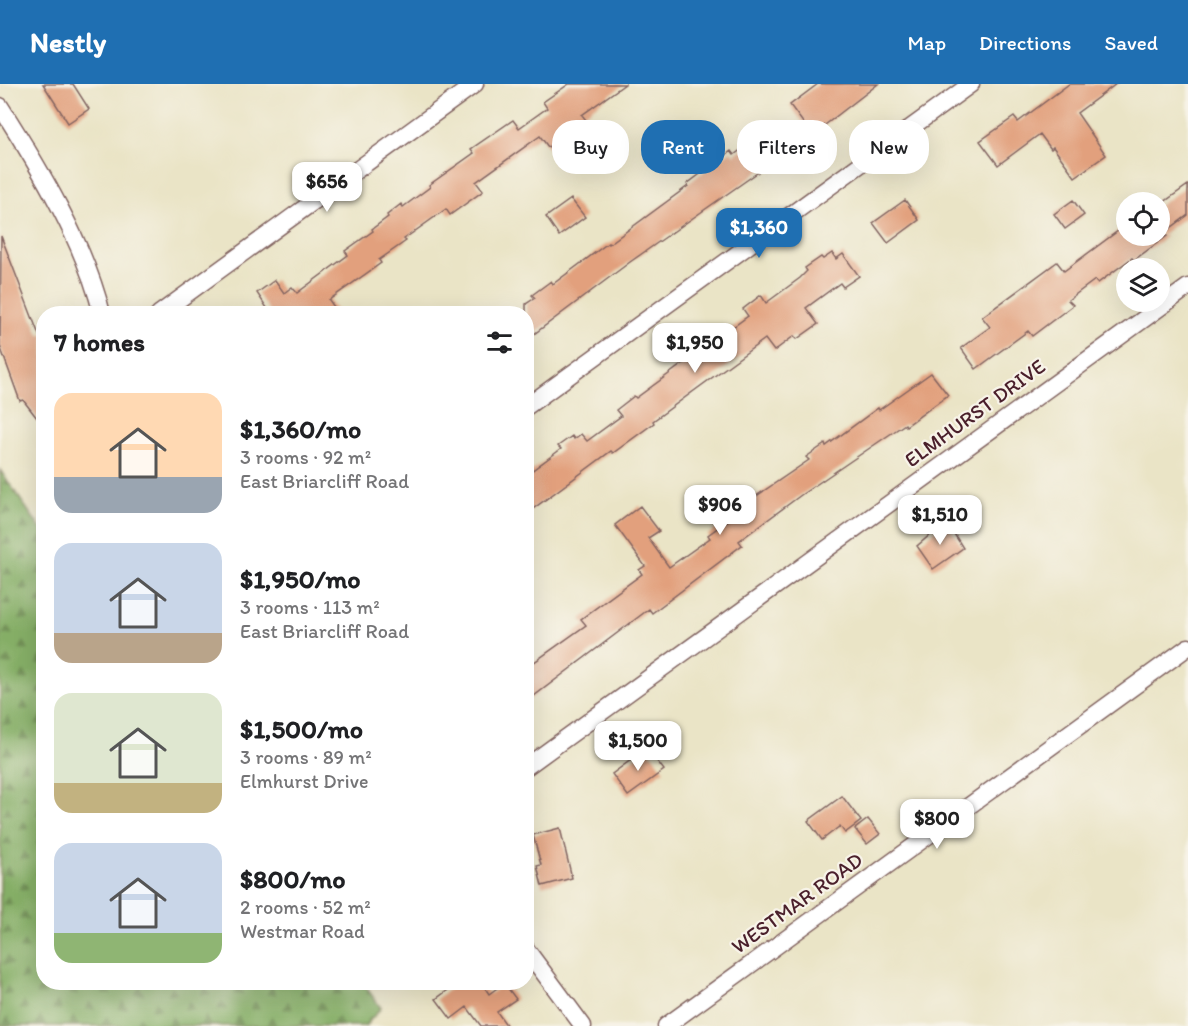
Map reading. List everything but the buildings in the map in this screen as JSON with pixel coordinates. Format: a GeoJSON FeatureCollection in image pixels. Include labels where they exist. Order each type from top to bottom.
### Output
{"type":"FeatureCollection","features":[{"type":"Feature","properties":{"kind":"street"},"geometry":{"type":"LineString","coordinates":[[170,306],[475,84]]}},
{"type":"Feature","properties":{"kind":"street"},"geometry":{"type":"LineString","coordinates":[[534,401],[971,84]]}},
{"type":"Feature","properties":{"kind":"street"},"geometry":{"type":"LineString","coordinates":[[0,106],[59,208],[81,253],[100,306]]}},
{"type":"Feature","properties":{"kind":"street","name":"ELMHURST DRIVE"},"geometry":{"type":"LineString","coordinates":[[534,760],[1188,287]]}},
{"type":"Feature","properties":{"kind":"street","name":"WESTMAR ROAD"},"geometry":{"type":"LineString","coordinates":[[666,1026],[1188,647]]}},
{"type":"Feature","properties":{"kind":"street"},"geometry":{"type":"LineString","coordinates":[[534,960],[583,1026]]}},
{"type":"Feature","properties":{"kind":"green space"},"geometry":{"type":"Polygon","coordinates":[[[0,470],[36,522],[36,990],[368,990],[381,1008],[365,1026],[0,1026],[0,470]]]}}]}
